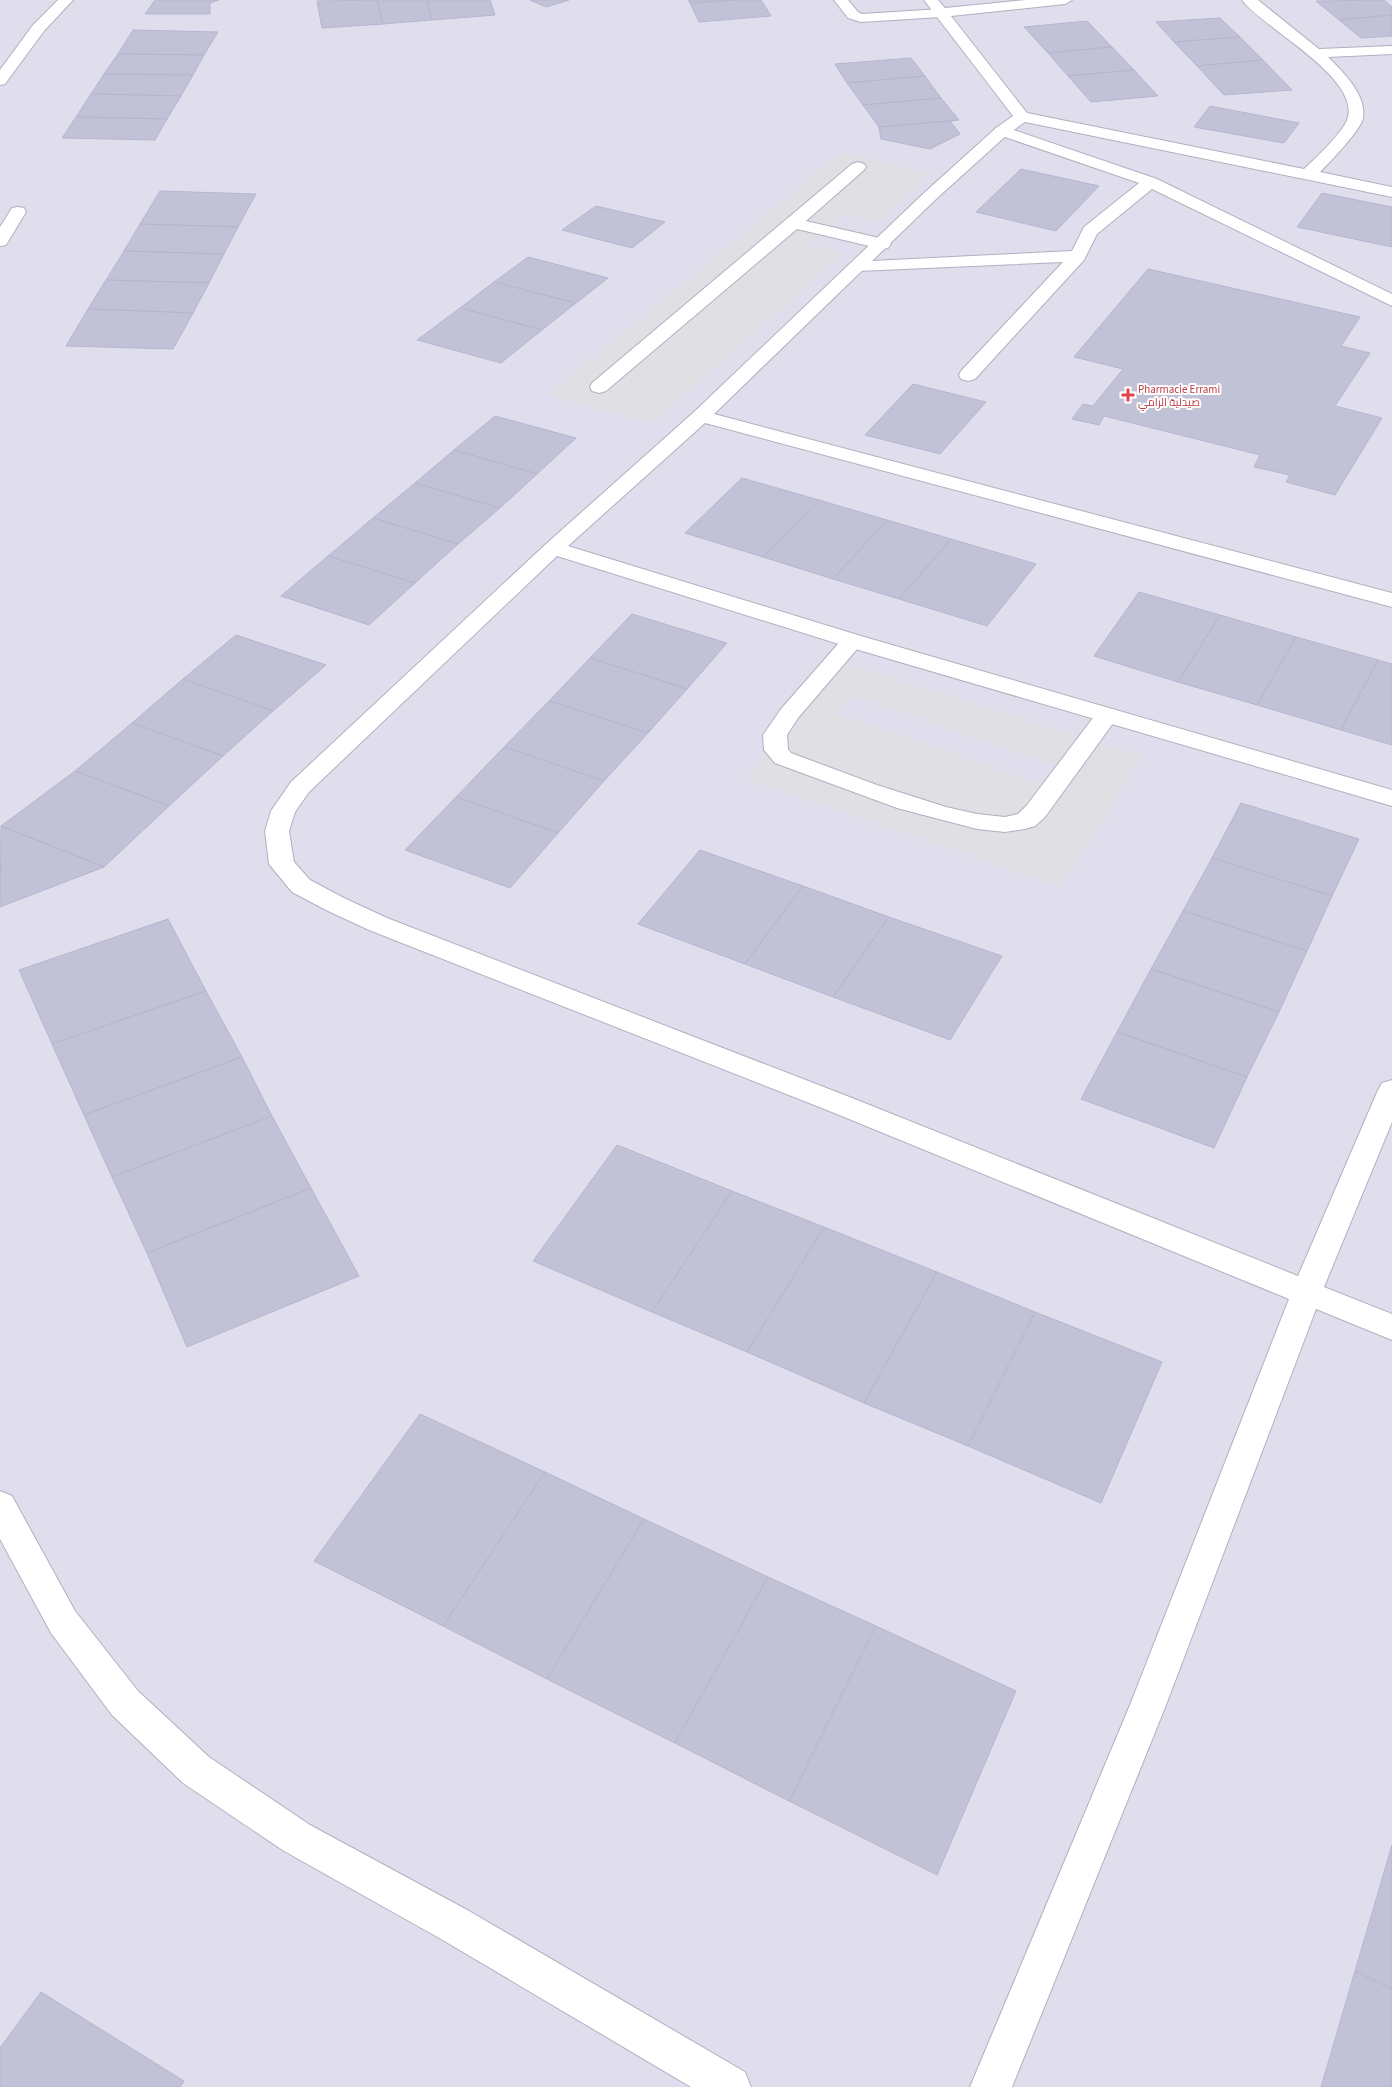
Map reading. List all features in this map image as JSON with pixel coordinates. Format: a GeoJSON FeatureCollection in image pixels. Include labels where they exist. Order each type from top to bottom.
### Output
{"type":"FeatureCollection","features":[{"type":"Feature","properties":{"kind":"street"},"geometry":{"type":"LineString","coordinates":[[0,81],[33,35],[54,10],[66,0]]}},
{"type":"Feature","properties":{"kind":"street"},"geometry":{"type":"LineString","coordinates":[[841,0],[853,14],[861,18],[941,13],[1065,0]]}},
{"type":"Feature","properties":{"kind":"street"},"geometry":{"type":"LineString","coordinates":[[930,0],[1022,117],[1392,192]]}},
{"type":"Feature","properties":{"kind":"street"},"geometry":{"type":"LineString","coordinates":[[1249,0],[1316,53],[1349,89],[1354,102],[1355,119],[1334,150],[1308,175]]}},
{"type":"Feature","properties":{"kind":"street"},"geometry":{"type":"LineString","coordinates":[[1316,53],[1392,50]]}},
{"type":"Feature","properties":{"kind":"street"},"geometry":{"type":"LineString","coordinates":[[1022,117],[1002,131],[929,197],[701,416],[553,548],[300,787],[283,811],[276,831],[282,864],[301,886],[378,924],[792,1085],[1392,1327]]}},
{"type":"Feature","properties":{"kind":"street"},"geometry":{"type":"LineString","coordinates":[[1002,131],[1151,182],[1392,301]]}},
{"type":"Feature","properties":{"kind":"street"},"geometry":{"type":"LineString","coordinates":[[598,387],[795,224],[858,167]]}},
{"type":"Feature","properties":{"kind":"street"},"geometry":{"type":"LineString","coordinates":[[968,375],[1078,256],[1090,230],[1151,182]]}},
{"type":"Feature","properties":{"kind":"street"},"geometry":{"type":"LineString","coordinates":[[0,241],[18,212]]}},
{"type":"Feature","properties":{"kind":"street"},"geometry":{"type":"LineString","coordinates":[[795,224],[882,244]]}},
{"type":"Feature","properties":{"kind":"street"},"geometry":{"type":"LineString","coordinates":[[858,266],[1078,256]]}},
{"type":"Feature","properties":{"kind":"street"},"geometry":{"type":"LineString","coordinates":[[701,416],[1392,600]]}},
{"type":"Feature","properties":{"kind":"street"},"geometry":{"type":"LineString","coordinates":[[553,548],[853,641],[1392,798]]}},
{"type":"Feature","properties":{"kind":"street"},"geometry":{"type":"LineString","coordinates":[[853,641],[789,714],[774,735],[776,750],[783,758],[864,789],[978,823],[1003,824],[1024,822],[1036,811],[1107,715]]}},
{"type":"Feature","properties":{"kind":"street"},"geometry":{"type":"LineString","coordinates":[[991,2087],[1138,1733],[1307,1294],[1392,1090]]}},
{"type":"Feature","properties":{"kind":"street"},"geometry":{"type":"LineString","coordinates":[[0,1506],[63,1622],[125,1703],[196,1770],[296,1838],[455,1925],[730,2087]]}},
{"type":"Feature","properties":{"kind":"shaded area"},"geometry":{"type":"Polygon","coordinates":[[[0,0],[1392,0],[1392,2087],[0,2087],[0,0]]]}},
{"type":"Feature","properties":{"kind":"shaded area"},"geometry":{"type":"Polygon","coordinates":[[[841,153],[932,173],[878,222],[844,214],[808,245],[842,254],[652,424],[548,395],[841,153]]]}},
{"type":"Feature","properties":{"kind":"shaded area"},"geometry":{"type":"Polygon","coordinates":[[[844,663],[1142,756],[1061,886],[746,779],[844,663]],[[854,696],[839,714],[1061,791],[1075,771],[854,696]]]}},
{"type":"Feature","properties":{"kind":"building"},"geometry":{"type":"Polygon","coordinates":[[[155,0],[219,0],[210,3],[210,14],[145,14],[155,0]]]}},
{"type":"Feature","properties":{"kind":"building"},"geometry":{"type":"Polygon","coordinates":[[[377,0],[383,24],[322,28],[317,1],[377,0]]]}},
{"type":"Feature","properties":{"kind":"building"},"geometry":{"type":"Polygon","coordinates":[[[377,0],[427,0],[432,20],[383,24],[377,0]]]}},
{"type":"Feature","properties":{"kind":"building"},"geometry":{"type":"Polygon","coordinates":[[[427,0],[490,0],[495,15],[432,20],[427,0]]]}},
{"type":"Feature","properties":{"kind":"building"},"geometry":{"type":"Polygon","coordinates":[[[530,0],[569,0],[546,7],[530,0]]]}},
{"type":"Feature","properties":{"kind":"building"},"geometry":{"type":"Polygon","coordinates":[[[688,0],[737,0],[690,3],[688,0]]]}},
{"type":"Feature","properties":{"kind":"building"},"geometry":{"type":"Polygon","coordinates":[[[761,0],[771,16],[699,22],[690,3],[761,0]]]}},
{"type":"Feature","properties":{"kind":"building"},"geometry":{"type":"Polygon","coordinates":[[[1384,0],[1392,7],[1392,15],[1339,20],[1316,1],[1384,0]]]}},
{"type":"Feature","properties":{"kind":"building"},"geometry":{"type":"Polygon","coordinates":[[[1392,15],[1392,36],[1361,38],[1339,20],[1392,15]]]}},
{"type":"Feature","properties":{"kind":"building"},"geometry":{"type":"Polygon","coordinates":[[[1220,18],[1240,37],[1174,42],[1156,22],[1220,18]]]}},
{"type":"Feature","properties":{"kind":"building"},"geometry":{"type":"Polygon","coordinates":[[[1087,21],[1112,47],[1048,53],[1024,27],[1087,21]]]}},
{"type":"Feature","properties":{"kind":"building"},"geometry":{"type":"Polygon","coordinates":[[[133,30],[218,32],[204,55],[118,54],[133,30]]]}},
{"type":"Feature","properties":{"kind":"building"},"geometry":{"type":"Polygon","coordinates":[[[1240,37],[1263,60],[1197,66],[1174,42],[1240,37]]]}},
{"type":"Feature","properties":{"kind":"building"},"geometry":{"type":"Polygon","coordinates":[[[1112,47],[1134,70],[1068,76],[1048,53],[1112,47]]]}},
{"type":"Feature","properties":{"kind":"building"},"geometry":{"type":"Polygon","coordinates":[[[118,54],[204,55],[193,75],[104,74],[118,54]]]}},
{"type":"Feature","properties":{"kind":"building"},"geometry":{"type":"Polygon","coordinates":[[[911,58],[925,76],[847,83],[835,64],[911,58]]]}},
{"type":"Feature","properties":{"kind":"building"},"geometry":{"type":"Polygon","coordinates":[[[1263,60],[1292,90],[1224,95],[1197,66],[1263,60]]]}},
{"type":"Feature","properties":{"kind":"building"},"geometry":{"type":"Polygon","coordinates":[[[1134,70],[1158,96],[1091,102],[1068,76],[1134,70]]]}},
{"type":"Feature","properties":{"kind":"building"},"geometry":{"type":"Polygon","coordinates":[[[104,74],[193,75],[181,96],[91,94],[104,74]]]}},
{"type":"Feature","properties":{"kind":"building"},"geometry":{"type":"Polygon","coordinates":[[[925,76],[941,98],[863,105],[847,83],[925,76]]]}},
{"type":"Feature","properties":{"kind":"building"},"geometry":{"type":"Polygon","coordinates":[[[91,94],[181,96],[167,119],[76,117],[91,94]]]}},
{"type":"Feature","properties":{"kind":"building"},"geometry":{"type":"Polygon","coordinates":[[[941,98],[959,120],[879,127],[863,105],[941,98]]]}},
{"type":"Feature","properties":{"kind":"building"},"geometry":{"type":"Polygon","coordinates":[[[1210,106],[1299,123],[1284,143],[1194,127],[1210,106]]]}},
{"type":"Feature","properties":{"kind":"building"},"geometry":{"type":"Polygon","coordinates":[[[76,117],[167,119],[155,140],[62,138],[76,117]]]}},
{"type":"Feature","properties":{"kind":"building"},"geometry":{"type":"Polygon","coordinates":[[[950,121],[960,134],[930,149],[881,139],[879,127],[950,121]]]}},
{"type":"Feature","properties":{"kind":"building"},"geometry":{"type":"Polygon","coordinates":[[[1021,169],[1099,186],[1056,231],[976,212],[1021,169]]]}},
{"type":"Feature","properties":{"kind":"building"},"geometry":{"type":"Polygon","coordinates":[[[160,191],[256,194],[238,227],[140,224],[160,191]]]}},
{"type":"Feature","properties":{"kind":"building"},"geometry":{"type":"Polygon","coordinates":[[[1322,193],[1392,207],[1392,247],[1297,227],[1322,193]]]}},
{"type":"Feature","properties":{"kind":"building"},"geometry":{"type":"Polygon","coordinates":[[[596,206],[665,222],[632,248],[562,230],[596,206]]]}},
{"type":"Feature","properties":{"kind":"building"},"geometry":{"type":"Polygon","coordinates":[[[140,224],[238,227],[224,254],[124,251],[140,224]]]}},
{"type":"Feature","properties":{"kind":"building"},"geometry":{"type":"Polygon","coordinates":[[[124,251],[224,254],[209,283],[106,280],[124,251]]]}},
{"type":"Feature","properties":{"kind":"building"},"geometry":{"type":"Polygon","coordinates":[[[528,257],[608,278],[576,303],[494,282],[528,257]]]}},
{"type":"Feature","properties":{"kind":"building"},"geometry":{"type":"Polygon","coordinates":[[[1148,269],[1360,317],[1341,346],[1370,353],[1335,406],[1382,418],[1335,495],[1286,482],[1290,475],[1254,467],[1260,455],[1104,416],[1099,425],[1072,419],[1083,404],[1093,406],[1123,369],[1074,357],[1148,269]]]}},
{"type":"Feature","properties":{"kind":"building"},"geometry":{"type":"Polygon","coordinates":[[[106,280],[209,283],[193,313],[88,309],[106,280]]]}},
{"type":"Feature","properties":{"kind":"building"},"geometry":{"type":"Polygon","coordinates":[[[494,282],[576,303],[542,330],[460,308],[494,282]]]}},
{"type":"Feature","properties":{"kind":"building"},"geometry":{"type":"Polygon","coordinates":[[[460,308],[542,330],[501,363],[417,340],[460,308]]]}},
{"type":"Feature","properties":{"kind":"building"},"geometry":{"type":"Polygon","coordinates":[[[88,309],[193,313],[173,349],[66,346],[88,309]]]}},
{"type":"Feature","properties":{"kind":"building"},"geometry":{"type":"Polygon","coordinates":[[[913,384],[986,402],[940,454],[865,435],[913,384]]]}},
{"type":"Feature","properties":{"kind":"building"},"geometry":{"type":"Polygon","coordinates":[[[495,416],[576,438],[537,474],[454,450],[495,416]]]}},
{"type":"Feature","properties":{"kind":"building"},"geometry":{"type":"Polygon","coordinates":[[[454,450],[537,474],[500,508],[415,483],[454,450]]]}},
{"type":"Feature","properties":{"kind":"building"},"geometry":{"type":"Polygon","coordinates":[[[742,478],[819,500],[763,557],[685,533],[742,478]]]}},
{"type":"Feature","properties":{"kind":"building"},"geometry":{"type":"Polygon","coordinates":[[[415,483],[500,508],[458,544],[373,518],[415,483]]]}},
{"type":"Feature","properties":{"kind":"building"},"geometry":{"type":"Polygon","coordinates":[[[819,500],[887,520],[833,579],[763,557],[819,500]]]}},
{"type":"Feature","properties":{"kind":"building"},"geometry":{"type":"Polygon","coordinates":[[[373,518],[458,544],[415,583],[328,556],[373,518]]]}},
{"type":"Feature","properties":{"kind":"building"},"geometry":{"type":"Polygon","coordinates":[[[887,520],[951,539],[899,599],[833,579],[887,520]]]}},
{"type":"Feature","properties":{"kind":"building"},"geometry":{"type":"Polygon","coordinates":[[[951,539],[1036,564],[987,626],[899,599],[951,539]]]}},
{"type":"Feature","properties":{"kind":"building"},"geometry":{"type":"Polygon","coordinates":[[[328,556],[415,583],[369,625],[281,596],[328,556]]]}},
{"type":"Feature","properties":{"kind":"building"},"geometry":{"type":"Polygon","coordinates":[[[1139,592],[1220,615],[1178,682],[1094,656],[1139,592]]]}},
{"type":"Feature","properties":{"kind":"building"},"geometry":{"type":"Polygon","coordinates":[[[632,614],[727,643],[687,689],[590,658],[632,614]]]}},
{"type":"Feature","properties":{"kind":"building"},"geometry":{"type":"Polygon","coordinates":[[[1220,615],[1296,637],[1257,705],[1178,682],[1220,615]]]}},
{"type":"Feature","properties":{"kind":"building"},"geometry":{"type":"Polygon","coordinates":[[[236,635],[326,665],[273,711],[183,679],[236,635]]]}},
{"type":"Feature","properties":{"kind":"building"},"geometry":{"type":"Polygon","coordinates":[[[1296,637],[1378,660],[1341,730],[1257,705],[1296,637]]]}},
{"type":"Feature","properties":{"kind":"building"},"geometry":{"type":"Polygon","coordinates":[[[590,658],[687,689],[648,733],[549,701],[590,658]]]}},
{"type":"Feature","properties":{"kind":"building"},"geometry":{"type":"Polygon","coordinates":[[[1378,660],[1392,664],[1392,745],[1341,730],[1378,660]]]}},
{"type":"Feature","properties":{"kind":"building"},"geometry":{"type":"Polygon","coordinates":[[[183,679],[273,711],[223,756],[132,723],[183,679]]]}},
{"type":"Feature","properties":{"kind":"building"},"geometry":{"type":"Polygon","coordinates":[[[549,701],[648,733],[604,781],[504,747],[549,701]]]}},
{"type":"Feature","properties":{"kind":"building"},"geometry":{"type":"Polygon","coordinates":[[[132,723],[223,756],[169,806],[75,771],[132,723]]]}},
{"type":"Feature","properties":{"kind":"building"},"geometry":{"type":"Polygon","coordinates":[[[504,747],[604,781],[558,833],[456,797],[504,747]]]}},
{"type":"Feature","properties":{"kind":"building"},"geometry":{"type":"Polygon","coordinates":[[[75,771],[169,806],[104,867],[1,826],[75,771]]]}},
{"type":"Feature","properties":{"kind":"building"},"geometry":{"type":"Polygon","coordinates":[[[456,797],[558,833],[510,888],[405,850],[456,797]]]}},
{"type":"Feature","properties":{"kind":"building"},"geometry":{"type":"Polygon","coordinates":[[[1241,803],[1359,839],[1332,896],[1212,858],[1241,803]]]}},
{"type":"Feature","properties":{"kind":"building"},"geometry":{"type":"Polygon","coordinates":[[[1,826],[104,867],[0,907],[1,826]]]}},
{"type":"Feature","properties":{"kind":"building"},"geometry":{"type":"Polygon","coordinates":[[[700,850],[803,886],[745,964],[638,924],[700,850]]]}},
{"type":"Feature","properties":{"kind":"building"},"geometry":{"type":"Polygon","coordinates":[[[1212,858],[1332,896],[1307,951],[1183,911],[1212,858]]]}},
{"type":"Feature","properties":{"kind":"building"},"geometry":{"type":"Polygon","coordinates":[[[803,886],[889,917],[833,997],[745,964],[803,886]]]}},
{"type":"Feature","properties":{"kind":"building"},"geometry":{"type":"Polygon","coordinates":[[[1183,911],[1307,951],[1279,1012],[1151,969],[1183,911]]]}},
{"type":"Feature","properties":{"kind":"building"},"geometry":{"type":"Polygon","coordinates":[[[889,917],[1002,956],[950,1040],[833,997],[889,917]]]}},
{"type":"Feature","properties":{"kind":"building"},"geometry":{"type":"Polygon","coordinates":[[[168,919],[206,991],[52,1044],[19,970],[168,919]]]}},
{"type":"Feature","properties":{"kind":"building"},"geometry":{"type":"Polygon","coordinates":[[[1151,969],[1279,1012],[1247,1077],[1117,1032],[1151,969]]]}},
{"type":"Feature","properties":{"kind":"building"},"geometry":{"type":"Polygon","coordinates":[[[206,991],[242,1057],[84,1115],[52,1044],[206,991]]]}},
{"type":"Feature","properties":{"kind":"building"},"geometry":{"type":"Polygon","coordinates":[[[1117,1032],[1247,1077],[1214,1148],[1081,1099],[1117,1032]]]}},
{"type":"Feature","properties":{"kind":"building"},"geometry":{"type":"Polygon","coordinates":[[[242,1057],[272,1116],[112,1177],[84,1115],[242,1057]]]}},
{"type":"Feature","properties":{"kind":"building"},"geometry":{"type":"Polygon","coordinates":[[[272,1116],[311,1188],[147,1253],[112,1177],[272,1116]]]}},
{"type":"Feature","properties":{"kind":"building"},"geometry":{"type":"Polygon","coordinates":[[[617,1145],[732,1191],[652,1312],[533,1261],[617,1145]]]}},
{"type":"Feature","properties":{"kind":"building"},"geometry":{"type":"Polygon","coordinates":[[[311,1188],[359,1276],[187,1347],[147,1253],[311,1188]]]}},
{"type":"Feature","properties":{"kind":"building"},"geometry":{"type":"Polygon","coordinates":[[[732,1191],[824,1227],[747,1352],[652,1312],[732,1191]]]}},
{"type":"Feature","properties":{"kind":"building"},"geometry":{"type":"Polygon","coordinates":[[[824,1227],[937,1272],[864,1403],[747,1352],[824,1227]]]}},
{"type":"Feature","properties":{"kind":"building"},"geometry":{"type":"Polygon","coordinates":[[[937,1272],[1035,1312],[968,1446],[864,1403],[937,1272]]]}},
{"type":"Feature","properties":{"kind":"building"},"geometry":{"type":"Polygon","coordinates":[[[1035,1312],[1162,1362],[1101,1503],[968,1446],[1035,1312]]]}},
{"type":"Feature","properties":{"kind":"building"},"geometry":{"type":"Polygon","coordinates":[[[420,1414],[545,1472],[443,1626],[314,1561],[420,1414]]]}},
{"type":"Feature","properties":{"kind":"building"},"geometry":{"type":"Polygon","coordinates":[[[545,1472],[644,1519],[547,1679],[443,1626],[545,1472]]]}},
{"type":"Feature","properties":{"kind":"building"},"geometry":{"type":"Polygon","coordinates":[[[644,1519],[768,1577],[675,1743],[547,1679],[644,1519]]]}},
{"type":"Feature","properties":{"kind":"building"},"geometry":{"type":"Polygon","coordinates":[[[768,1577],[876,1626],[789,1801],[675,1743],[768,1577]]]}},
{"type":"Feature","properties":{"kind":"building"},"geometry":{"type":"Polygon","coordinates":[[[876,1626],[1016,1691],[937,1875],[789,1801],[876,1626]]]}},
{"type":"Feature","properties":{"kind":"building"},"geometry":{"type":"Polygon","coordinates":[[[1392,1845],[1392,1989],[1355,1971],[1392,1845]]]}},
{"type":"Feature","properties":{"kind":"building"},"geometry":{"type":"Polygon","coordinates":[[[1355,1971],[1392,1989],[1392,2087],[1321,2087],[1355,1971]]]}},
{"type":"Feature","properties":{"kind":"building"},"geometry":{"type":"Polygon","coordinates":[[[41,1992],[184,2081],[180,2087],[0,2087],[0,2048],[41,1992]]]}},
{"type":"Feature","properties":{"kind":"place","name":"Pharmacie Errami صيدلية الرامي"},"geometry":{"type":"Point","coordinates":[1128,395]}}]}
